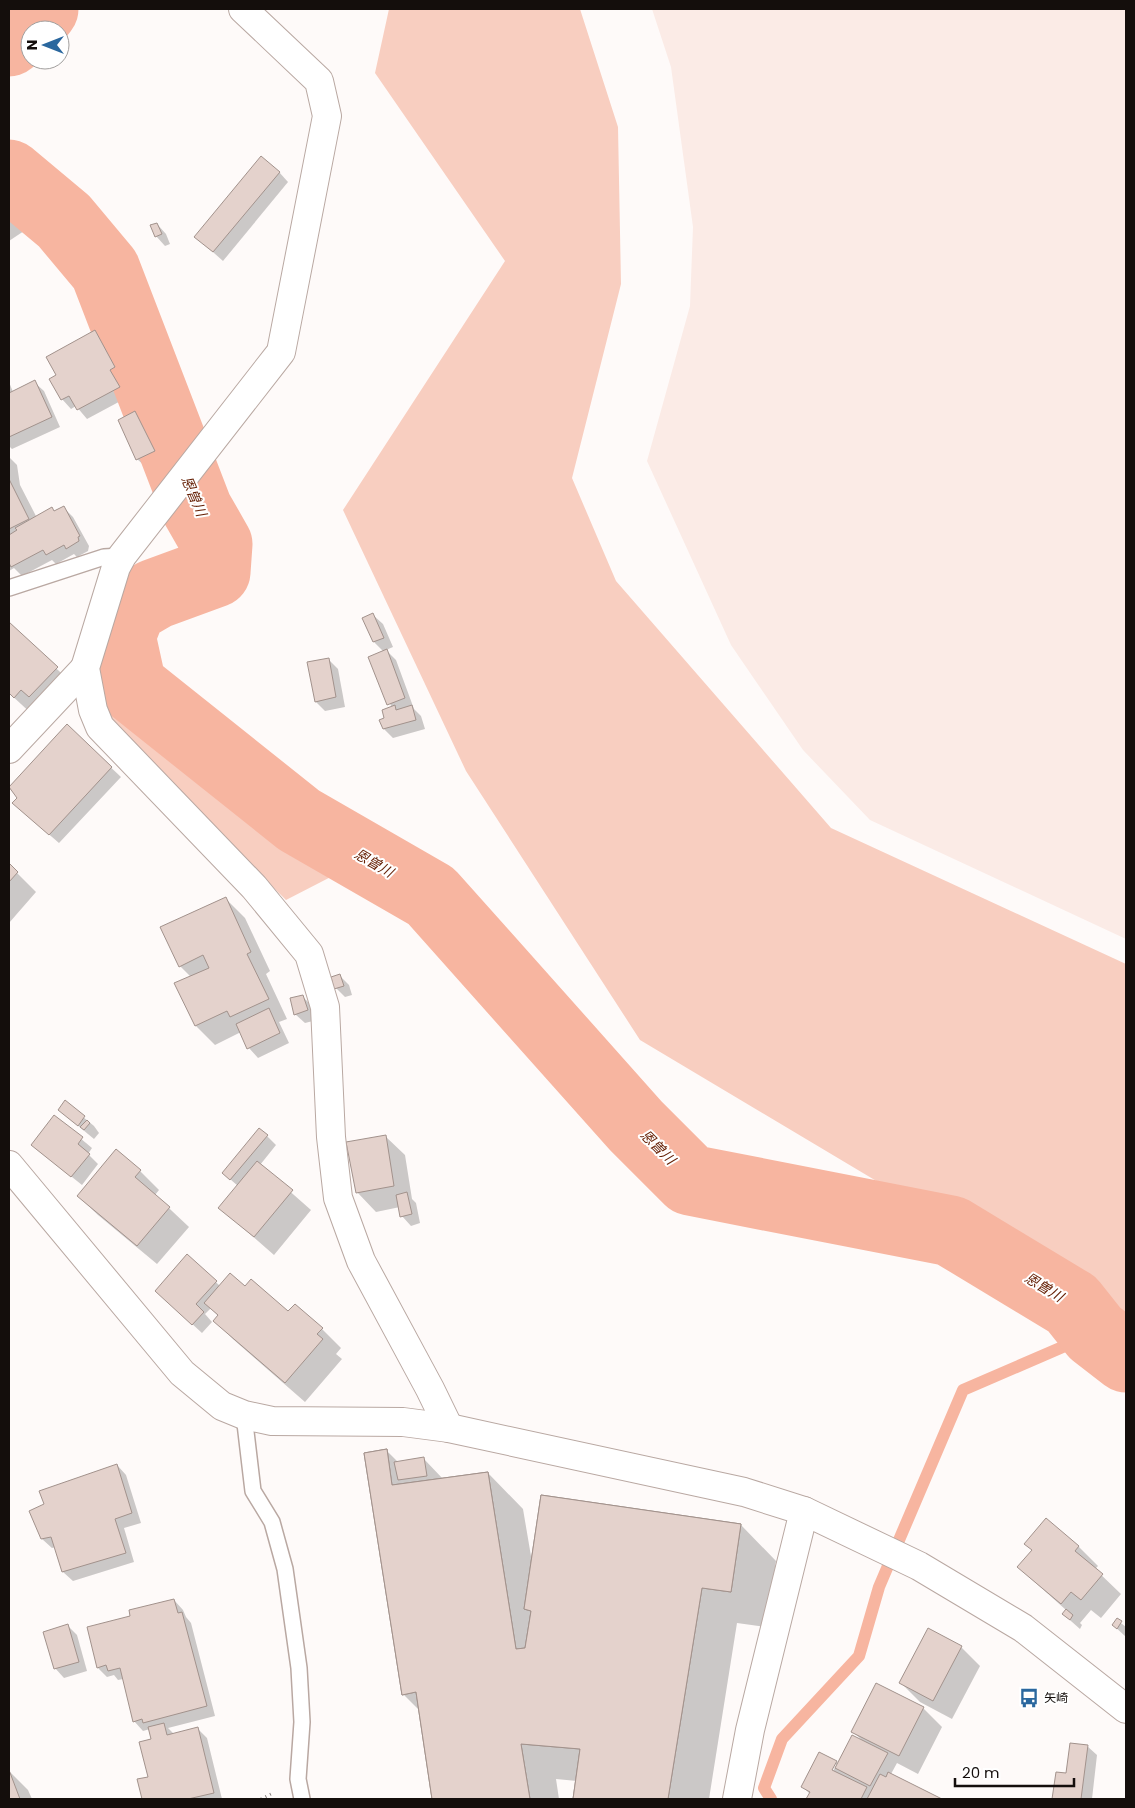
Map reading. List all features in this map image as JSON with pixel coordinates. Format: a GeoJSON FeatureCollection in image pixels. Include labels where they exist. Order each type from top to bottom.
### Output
{"type":"FeatureCollection","features":[{"type":"Feature","properties":{"kind":"street"},"geometry":{"type":"LineString","coordinates":[[244,9],[319,82],[327,116],[281,352],[122,556],[116,567],[85,668],[87,691],[100,726],[254,887],[309,954],[325,1007],[330,1138],[338,1198],[361,1261],[430,1389],[448,1428]]}},
{"type":"Feature","properties":{"kind":"street"},"geometry":{"type":"LineString","coordinates":[[9,749],[85,668]]}},
{"type":"Feature","properties":{"kind":"street"},"geometry":{"type":"LineString","coordinates":[[9,1165],[182,1373],[222,1406],[244,1415],[272,1421],[403,1422],[448,1428],[744,1492],[804,1511],[919,1566],[1023,1628],[1126,1709]]}},
{"type":"Feature","properties":{"kind":"street"},"geometry":{"type":"LineString","coordinates":[[737,1799],[750,1730],[804,1511]]}},
{"type":"Feature","properties":{"kind":"lane"},"geometry":{"type":"LineString","coordinates":[[9,588],[104,557],[122,556]]}},
{"type":"Feature","properties":{"kind":"lane"},"geometry":{"type":"LineString","coordinates":[[244,1415],[253,1491],[272,1522],[285,1570],[299,1668],[302,1722],[298,1779],[302,1799]]}},
{"type":"Feature","properties":{"kind":"shaded area"},"geometry":{"type":"Polygon","coordinates":[[[389,9],[580,9],[618,127],[621,284],[572,478],[616,581],[831,828],[1126,964],[1126,1330],[640,1040],[466,771],[343,510],[505,261],[375,73],[389,9]]]}},
{"type":"Feature","properties":{"kind":"shaded area"},"geometry":{"type":"Polygon","coordinates":[[[652,9],[1126,9],[1126,939],[870,820],[803,750],[731,645],[647,461],[690,306],[693,227],[671,67],[652,9]]]}},
{"type":"Feature","properties":{"kind":"shaded area"},"geometry":{"type":"Polygon","coordinates":[[[98,664],[126,698],[267,811],[271,825],[352,866],[286,900],[109,726],[93,682],[98,664]]]}},
{"type":"Feature","properties":{"kind":"building"},"geometry":{"type":"Polygon","coordinates":[[[261,156],[280,172],[213,252],[194,237],[261,156]]]}},
{"type":"Feature","properties":{"kind":"building"},"geometry":{"type":"Polygon","coordinates":[[[157,223],[162,234],[155,237],[150,225],[157,223]]]}},
{"type":"Feature","properties":{"kind":"building"},"geometry":{"type":"Polygon","coordinates":[[[95,330],[115,367],[110,370],[120,387],[77,410],[69,396],[61,400],[49,379],[56,375],[46,357],[95,330]]]}},
{"type":"Feature","properties":{"kind":"building"},"geometry":{"type":"Polygon","coordinates":[[[35,380],[52,417],[9,437],[9,393],[35,380]]]}},
{"type":"Feature","properties":{"kind":"building"},"geometry":{"type":"Polygon","coordinates":[[[135,411],[155,451],[136,460],[118,420],[135,411]]]}},
{"type":"Feature","properties":{"kind":"building"},"geometry":{"type":"Polygon","coordinates":[[[9,479],[29,519],[9,529],[9,479]]]}},
{"type":"Feature","properties":{"kind":"building"},"geometry":{"type":"Polygon","coordinates":[[[64,506],[80,536],[78,537],[79,541],[66,549],[64,545],[46,555],[43,550],[11,567],[9,563],[9,535],[17,530],[15,528],[52,507],[54,511],[64,506]]]}},
{"type":"Feature","properties":{"kind":"building"},"geometry":{"type":"Polygon","coordinates":[[[373,613],[384,638],[373,642],[362,618],[373,613]]]}},
{"type":"Feature","properties":{"kind":"building"},"geometry":{"type":"Polygon","coordinates":[[[9,622],[58,667],[29,697],[21,690],[14,698],[9,693],[9,622]]]}},
{"type":"Feature","properties":{"kind":"building"},"geometry":{"type":"Polygon","coordinates":[[[387,649],[405,698],[387,705],[368,657],[387,649]]]}},
{"type":"Feature","properties":{"kind":"building"},"geometry":{"type":"Polygon","coordinates":[[[329,658],[336,697],[315,702],[307,662],[329,658]]]}},
{"type":"Feature","properties":{"kind":"building"},"geometry":{"type":"Polygon","coordinates":[[[395,705],[396,710],[412,705],[416,720],[383,729],[379,720],[384,718],[382,710],[395,705]]]}},
{"type":"Feature","properties":{"kind":"building"},"geometry":{"type":"Polygon","coordinates":[[[67,724],[112,767],[49,835],[12,803],[17,798],[9,787],[67,724]]]}},
{"type":"Feature","properties":{"kind":"building"},"geometry":{"type":"Polygon","coordinates":[[[9,863],[18,872],[9,882],[9,863]]]}},
{"type":"Feature","properties":{"kind":"building"},"geometry":{"type":"Polygon","coordinates":[[[226,897],[251,952],[247,954],[269,999],[230,1017],[227,1011],[195,1026],[174,983],[209,968],[203,955],[179,967],[160,927],[226,897]]]}},
{"type":"Feature","properties":{"kind":"building"},"geometry":{"type":"Polygon","coordinates":[[[340,974],[344,986],[334,989],[331,977],[340,974]]]}},
{"type":"Feature","properties":{"kind":"building"},"geometry":{"type":"Polygon","coordinates":[[[303,995],[308,1010],[294,1015],[290,998],[303,995]]]}},
{"type":"Feature","properties":{"kind":"building"},"geometry":{"type":"Polygon","coordinates":[[[269,1008],[280,1033],[247,1049],[236,1024],[269,1008]]]}},
{"type":"Feature","properties":{"kind":"building"},"geometry":{"type":"Polygon","coordinates":[[[65,1100],[85,1116],[78,1126],[58,1110],[65,1100]]]}},
{"type":"Feature","properties":{"kind":"building"},"geometry":{"type":"Polygon","coordinates":[[[54,1115],[83,1137],[78,1144],[90,1154],[71,1177],[31,1145],[54,1115]]]}},
{"type":"Feature","properties":{"kind":"building"},"geometry":{"type":"Polygon","coordinates":[[[87,1120],[90,1123],[84,1130],[80,1127],[87,1120]]]}},
{"type":"Feature","properties":{"kind":"building"},"geometry":{"type":"Polygon","coordinates":[[[259,1128],[268,1135],[230,1180],[222,1173],[259,1128]]]}},
{"type":"Feature","properties":{"kind":"building"},"geometry":{"type":"Polygon","coordinates":[[[386,1135],[394,1186],[356,1193],[346,1142],[386,1135]]]}},
{"type":"Feature","properties":{"kind":"building"},"geometry":{"type":"Polygon","coordinates":[[[116,1149],[141,1170],[135,1177],[170,1207],[137,1246],[77,1196],[116,1149]]]}},
{"type":"Feature","properties":{"kind":"building"},"geometry":{"type":"Polygon","coordinates":[[[257,1161],[293,1190],[254,1237],[218,1208],[257,1161]]]}},
{"type":"Feature","properties":{"kind":"building"},"geometry":{"type":"Polygon","coordinates":[[[407,1192],[412,1214],[400,1217],[396,1195],[407,1192]]]}},
{"type":"Feature","properties":{"kind":"building"},"geometry":{"type":"Polygon","coordinates":[[[187,1254],[217,1281],[196,1304],[204,1312],[192,1325],[155,1291],[187,1254]]]}},
{"type":"Feature","properties":{"kind":"building"},"geometry":{"type":"Polygon","coordinates":[[[230,1273],[245,1286],[251,1279],[288,1311],[295,1304],[323,1328],[317,1334],[323,1339],[285,1383],[213,1321],[218,1315],[204,1303],[230,1273]]]}},
{"type":"Feature","properties":{"kind":"building"},"geometry":{"type":"Polygon","coordinates":[[[387,1449],[392,1485],[488,1472],[516,1649],[525,1648],[531,1611],[524,1609],[541,1495],[741,1524],[731,1592],[702,1588],[668,1799],[573,1799],[580,1749],[521,1744],[530,1799],[432,1799],[416,1692],[402,1695],[364,1453],[387,1449]],[[580,1567],[564,1678],[584,1681],[606,1583],[628,1586],[630,1575],[580,1567]]]}},
{"type":"Feature","properties":{"kind":"building"},"geometry":{"type":"Polygon","coordinates":[[[387,1449],[392,1485],[488,1472],[516,1649],[525,1648],[531,1611],[524,1609],[541,1495],[741,1524],[731,1592],[702,1588],[668,1799],[573,1799],[580,1749],[521,1744],[530,1799],[432,1799],[416,1692],[402,1695],[364,1453],[387,1449]]]}},
{"type":"Feature","properties":{"kind":"building"},"geometry":{"type":"Polygon","coordinates":[[[424,1457],[427,1476],[398,1480],[394,1462],[424,1457]]]}},
{"type":"Feature","properties":{"kind":"building"},"geometry":{"type":"Polygon","coordinates":[[[117,1464],[132,1513],[115,1519],[126,1553],[62,1572],[51,1537],[41,1539],[29,1511],[44,1504],[39,1491],[117,1464]]]}},
{"type":"Feature","properties":{"kind":"building"},"geometry":{"type":"Polygon","coordinates":[[[1046,1518],[1079,1546],[1075,1551],[1103,1574],[1081,1600],[1071,1592],[1061,1604],[1017,1567],[1032,1550],[1024,1544],[1046,1518]]]}},
{"type":"Feature","properties":{"kind":"building"},"geometry":{"type":"Polygon","coordinates":[[[174,1599],[178,1613],[182,1612],[207,1706],[143,1723],[142,1719],[133,1722],[120,1668],[108,1671],[106,1665],[97,1668],[87,1627],[130,1616],[129,1610],[174,1599]]]}},
{"type":"Feature","properties":{"kind":"building"},"geometry":{"type":"Polygon","coordinates":[[[1066,1609],[1073,1615],[1070,1620],[1062,1614],[1066,1609]]]}},
{"type":"Feature","properties":{"kind":"building"},"geometry":{"type":"Polygon","coordinates":[[[1117,1618],[1122,1621],[1117,1629],[1112,1625],[1117,1618]]]}},
{"type":"Feature","properties":{"kind":"building"},"geometry":{"type":"Polygon","coordinates":[[[68,1624],[79,1662],[54,1669],[43,1632],[68,1624]]]}},
{"type":"Feature","properties":{"kind":"building"},"geometry":{"type":"Polygon","coordinates":[[[928,1628],[962,1646],[933,1701],[899,1683],[928,1628]]]}},
{"type":"Feature","properties":{"kind":"building"},"geometry":{"type":"Polygon","coordinates":[[[876,1683],[924,1707],[899,1756],[851,1732],[876,1683]]]}},
{"type":"Feature","properties":{"kind":"building"},"geometry":{"type":"Polygon","coordinates":[[[164,1723],[167,1735],[198,1727],[214,1793],[188,1799],[142,1799],[137,1779],[148,1777],[139,1742],[151,1739],[148,1727],[164,1723]]]}},
{"type":"Feature","properties":{"kind":"building"},"geometry":{"type":"Polygon","coordinates":[[[852,1735],[888,1753],[870,1786],[835,1768],[852,1735]]]}},
{"type":"Feature","properties":{"kind":"building"},"geometry":{"type":"Polygon","coordinates":[[[1070,1743],[1088,1745],[1081,1799],[1052,1799],[1056,1772],[1066,1773],[1070,1743]]]}},
{"type":"Feature","properties":{"kind":"building"},"geometry":{"type":"Polygon","coordinates":[[[819,1752],[837,1761],[832,1770],[867,1787],[861,1799],[806,1799],[810,1792],[801,1787],[819,1752]]]}},
{"type":"Feature","properties":{"kind":"building"},"geometry":{"type":"Polygon","coordinates":[[[9,1770],[20,1799],[9,1799],[9,1770]]]}},
{"type":"Feature","properties":{"kind":"building"},"geometry":{"type":"Polygon","coordinates":[[[888,1772],[942,1799],[867,1799],[880,1774],[886,1777],[888,1772]]]}},
{"type":"Feature","properties":{"kind":"waterway","name":"恩曽川"},"geometry":{"type":"LineString","coordinates":[[9,41],[35,19],[43,9]]}},
{"type":"Feature","properties":{"kind":"waterway","name":"恩曽川"},"geometry":{"type":"LineString","coordinates":[[9,175],[64,221],[105,270],[197,509],[217,544],[215,572],[155,594],[131,608],[120,636],[131,686],[299,820],[431,896],[636,1126],[690,1180],[951,1231],[1072,1304],[1095,1333],[1126,1357]]}},
{"type":"Feature","properties":{"kind":"waterway"},"geometry":{"type":"LineString","coordinates":[[771,1799],[764,1788],[782,1739],[859,1656],[879,1587],[963,1390],[1095,1333]]}},
{"type":"Feature","properties":{"kind":"place","name":"矢崎"},"geometry":{"type":"Point","coordinates":[1029,1698]}}]}
